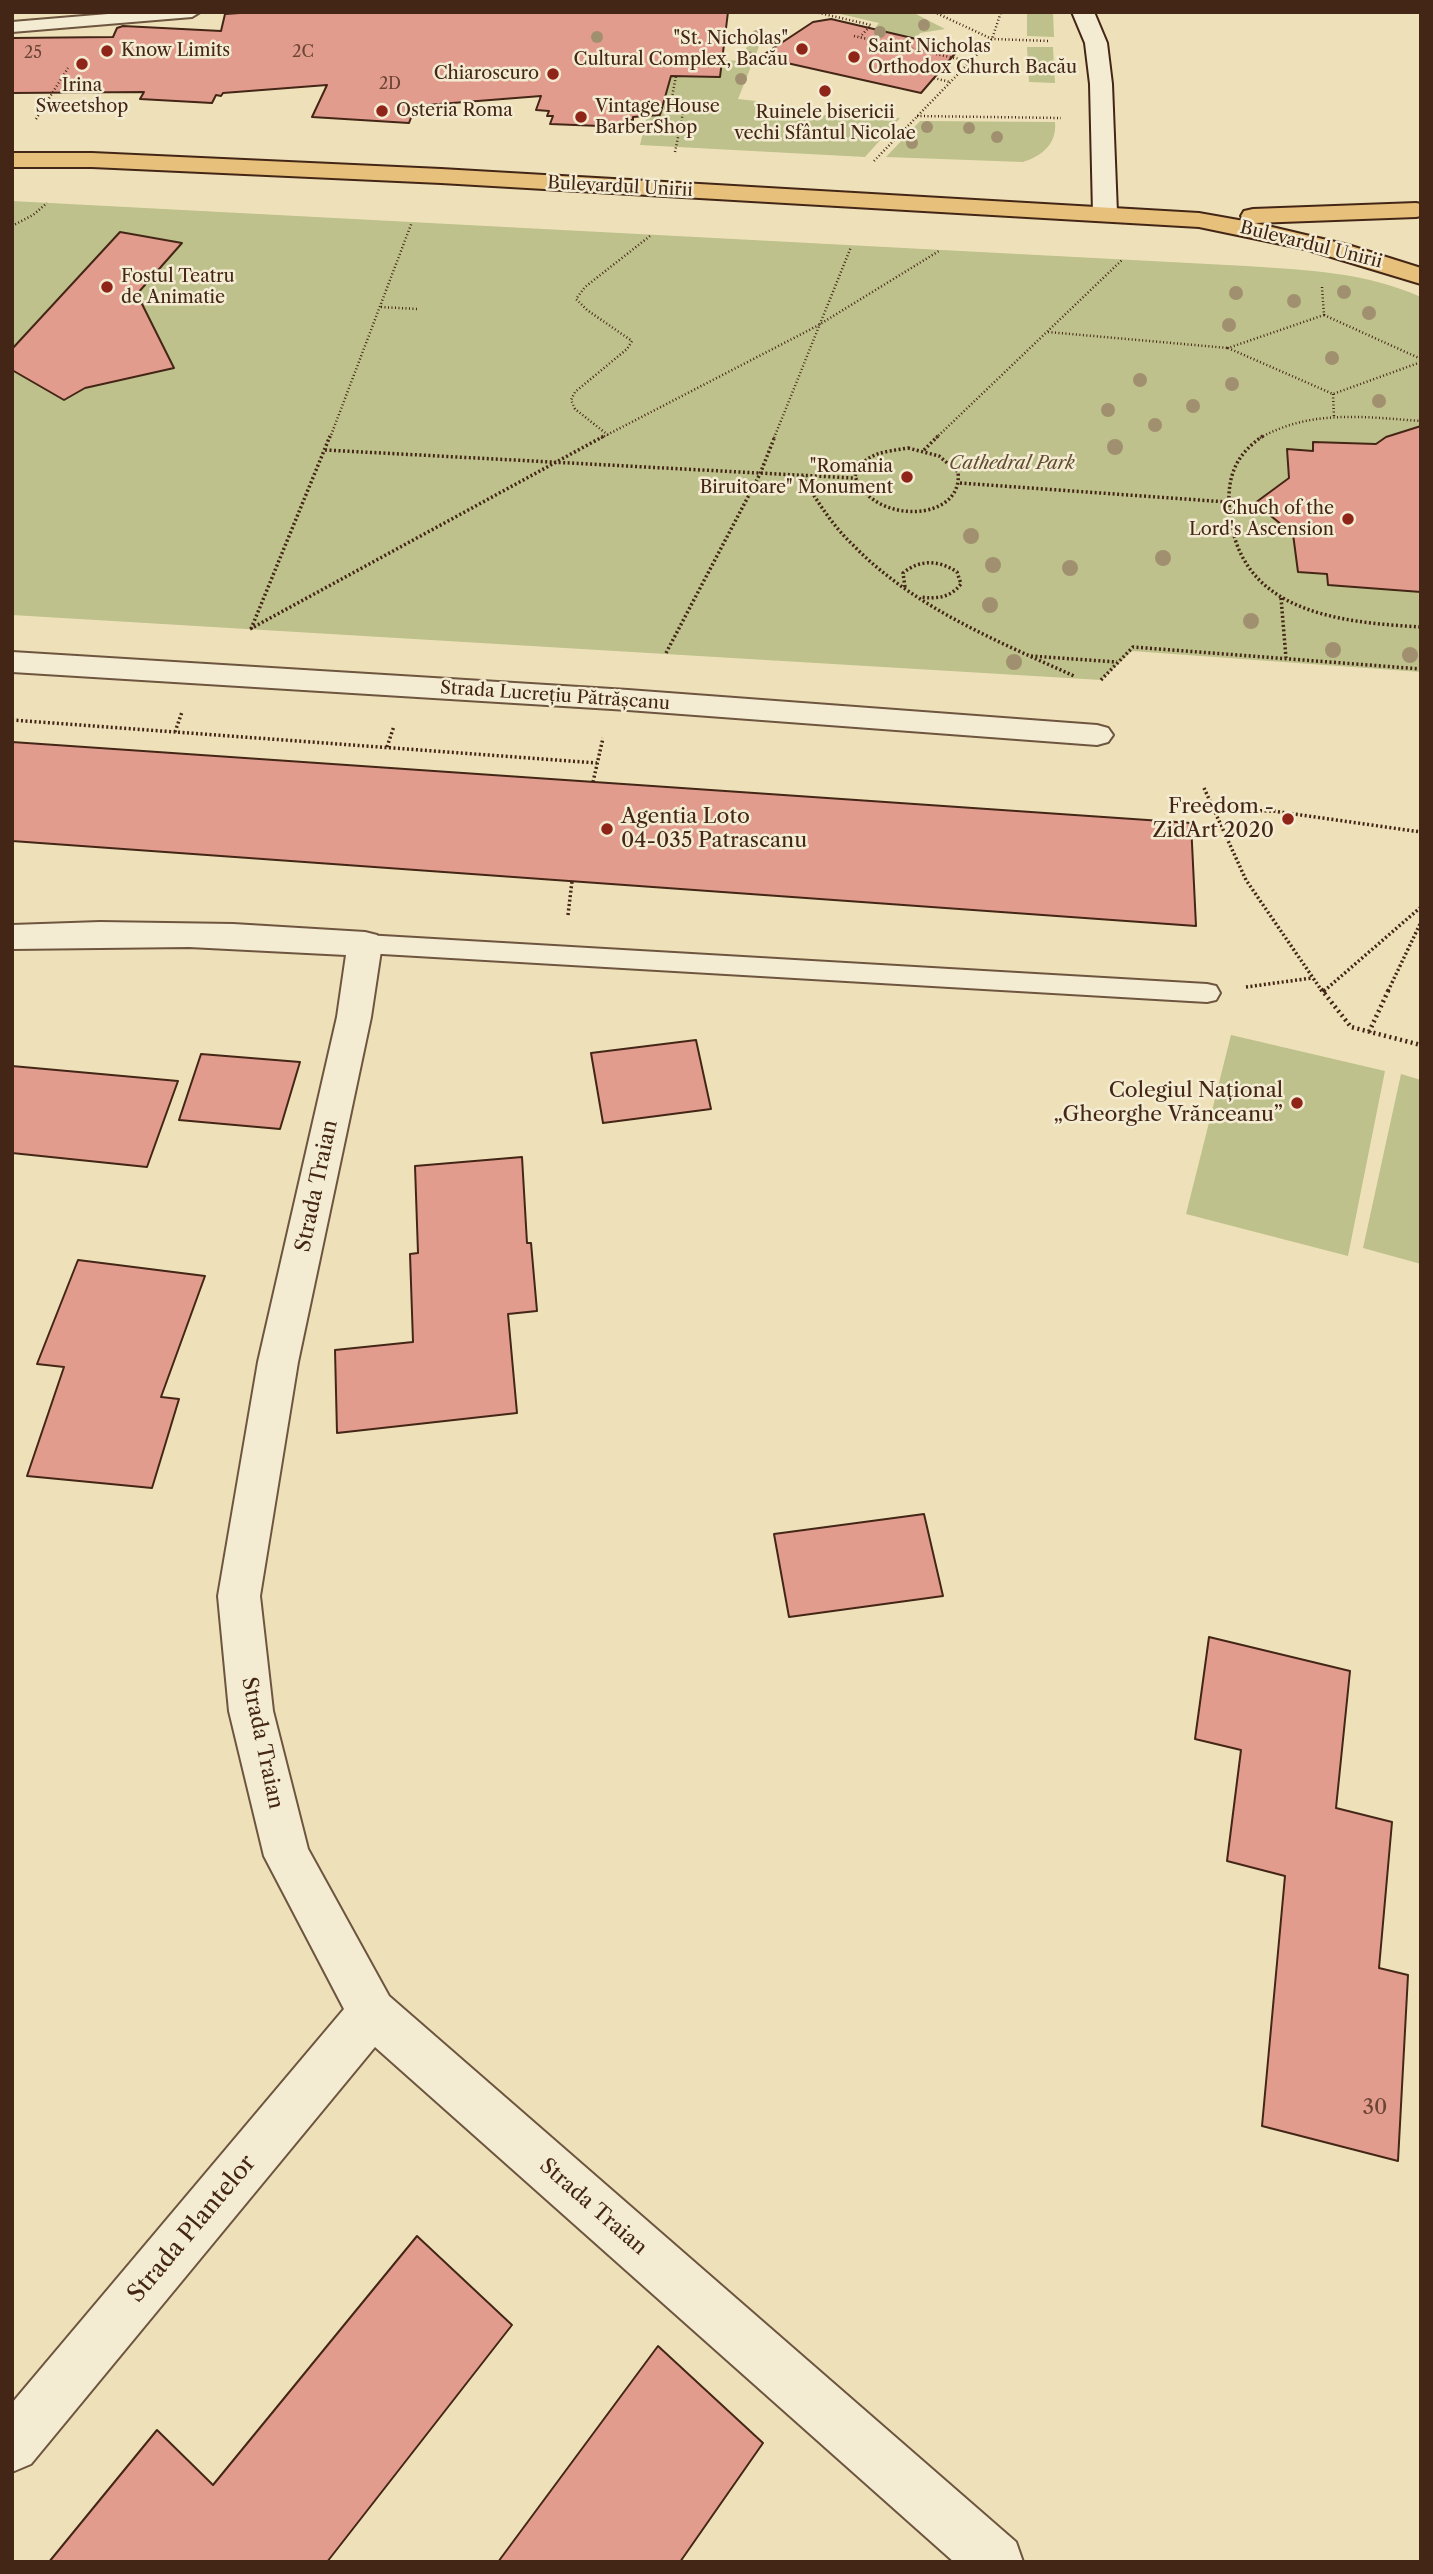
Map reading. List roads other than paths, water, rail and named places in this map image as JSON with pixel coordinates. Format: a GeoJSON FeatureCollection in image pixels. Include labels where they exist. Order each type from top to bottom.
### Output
{"type":"FeatureCollection","features":[{"type":"Feature","properties":{"kind":"main road","name":"Bulevardul Unirii"},"geometry":{"type":"LineString","coordinates":[[12,158],[454,177],[1199,220],[1294,237],[1421,275]]}},
{"type":"Feature","properties":{"kind":"main road","name":"Bulevardul Unirii"},"geometry":{"type":"LineString","coordinates":[[1199,220],[1332,211],[1418,209]]}},
{"type":"Feature","properties":{"kind":"main road"},"geometry":{"type":"LineString","coordinates":[[1418,209],[1402,226],[1401,239],[1412,263],[1421,270]]}},
{"type":"Feature","properties":{"kind":"street"},"geometry":{"type":"LineString","coordinates":[[1083,12],[1096,43],[1101,84],[1105,213]]}},
{"type":"Feature","properties":{"kind":"street","name":"Strada Lucrețiu Pătrășcanu"},"geometry":{"type":"LineString","coordinates":[[12,662],[628,700],[1097,735]]}},
{"type":"Feature","properties":{"kind":"street"},"geometry":{"type":"LineString","coordinates":[[12,937],[53,934],[283,937],[365,944]]}},
{"type":"Feature","properties":{"kind":"street","name":"Strada Traian"},"geometry":{"type":"LineString","coordinates":[[365,944],[354,1017],[278,1362],[239,1596],[251,1711],[287,1856],[372,2013],[996,2562]]}},
{"type":"Feature","properties":{"kind":"street","name":"Strada Plantelor"},"geometry":{"type":"LineString","coordinates":[[12,2445],[372,2013]]}},
{"type":"Feature","properties":{"kind":"lane"},"geometry":{"type":"LineString","coordinates":[[12,26],[192,12]]}},
{"type":"Feature","properties":{"kind":"lane"},"geometry":{"type":"LineString","coordinates":[[365,944],[1207,993]]}},
{"type":"Feature","properties":{"kind":"place","name":"\"St. Nicholas\" Cultural Complex, Bacău"},"geometry":{"type":"Point","coordinates":[802,49]}},
{"type":"Feature","properties":{"kind":"place","name":"Know Limits"},"geometry":{"type":"Point","coordinates":[107,51]}},
{"type":"Feature","properties":{"kind":"place","name":"Saint Nicholas Orthodox Church Bacău"},"geometry":{"type":"Point","coordinates":[854,57]}},
{"type":"Feature","properties":{"kind":"place","name":"Irina Sweetshop"},"geometry":{"type":"Point","coordinates":[82,64]}},
{"type":"Feature","properties":{"kind":"place","name":"Chiaroscuro"},"geometry":{"type":"Point","coordinates":[553,74]}},
{"type":"Feature","properties":{"kind":"place","name":"Ruinele bisericii vechi Sfântul Nicolae"},"geometry":{"type":"Point","coordinates":[825,91]}},
{"type":"Feature","properties":{"kind":"place","name":"Osteria Roma"},"geometry":{"type":"Point","coordinates":[382,111]}},
{"type":"Feature","properties":{"kind":"place","name":"Vintage House BarberShop"},"geometry":{"type":"Point","coordinates":[581,117]}},
{"type":"Feature","properties":{"kind":"place","name":"Fostul Teatru de Animatie"},"geometry":{"type":"Point","coordinates":[107,287]}},
{"type":"Feature","properties":{"kind":"place","name":"\"Romania Biruitoare\" Monument"},"geometry":{"type":"Point","coordinates":[907,477]}},
{"type":"Feature","properties":{"kind":"place","name":"Chuch of the Lord's Ascension"},"geometry":{"type":"Point","coordinates":[1348,519]}},
{"type":"Feature","properties":{"kind":"place","name":"Freedom - ZidArt 2020"},"geometry":{"type":"Point","coordinates":[1288,819]}},
{"type":"Feature","properties":{"kind":"place","name":"Agentia Loto 04-035 Patrascanu"},"geometry":{"type":"Point","coordinates":[607,829]}},
{"type":"Feature","properties":{"kind":"place","name":"Colegiul Național „Gheorghe Vrănceanu”"},"geometry":{"type":"Point","coordinates":[1297,1103]}},
{"type":"Feature","properties":{"kind":"park label","name":"Cathedral Park"},"geometry":{"type":"Point","coordinates":[1012,464]}}]}
